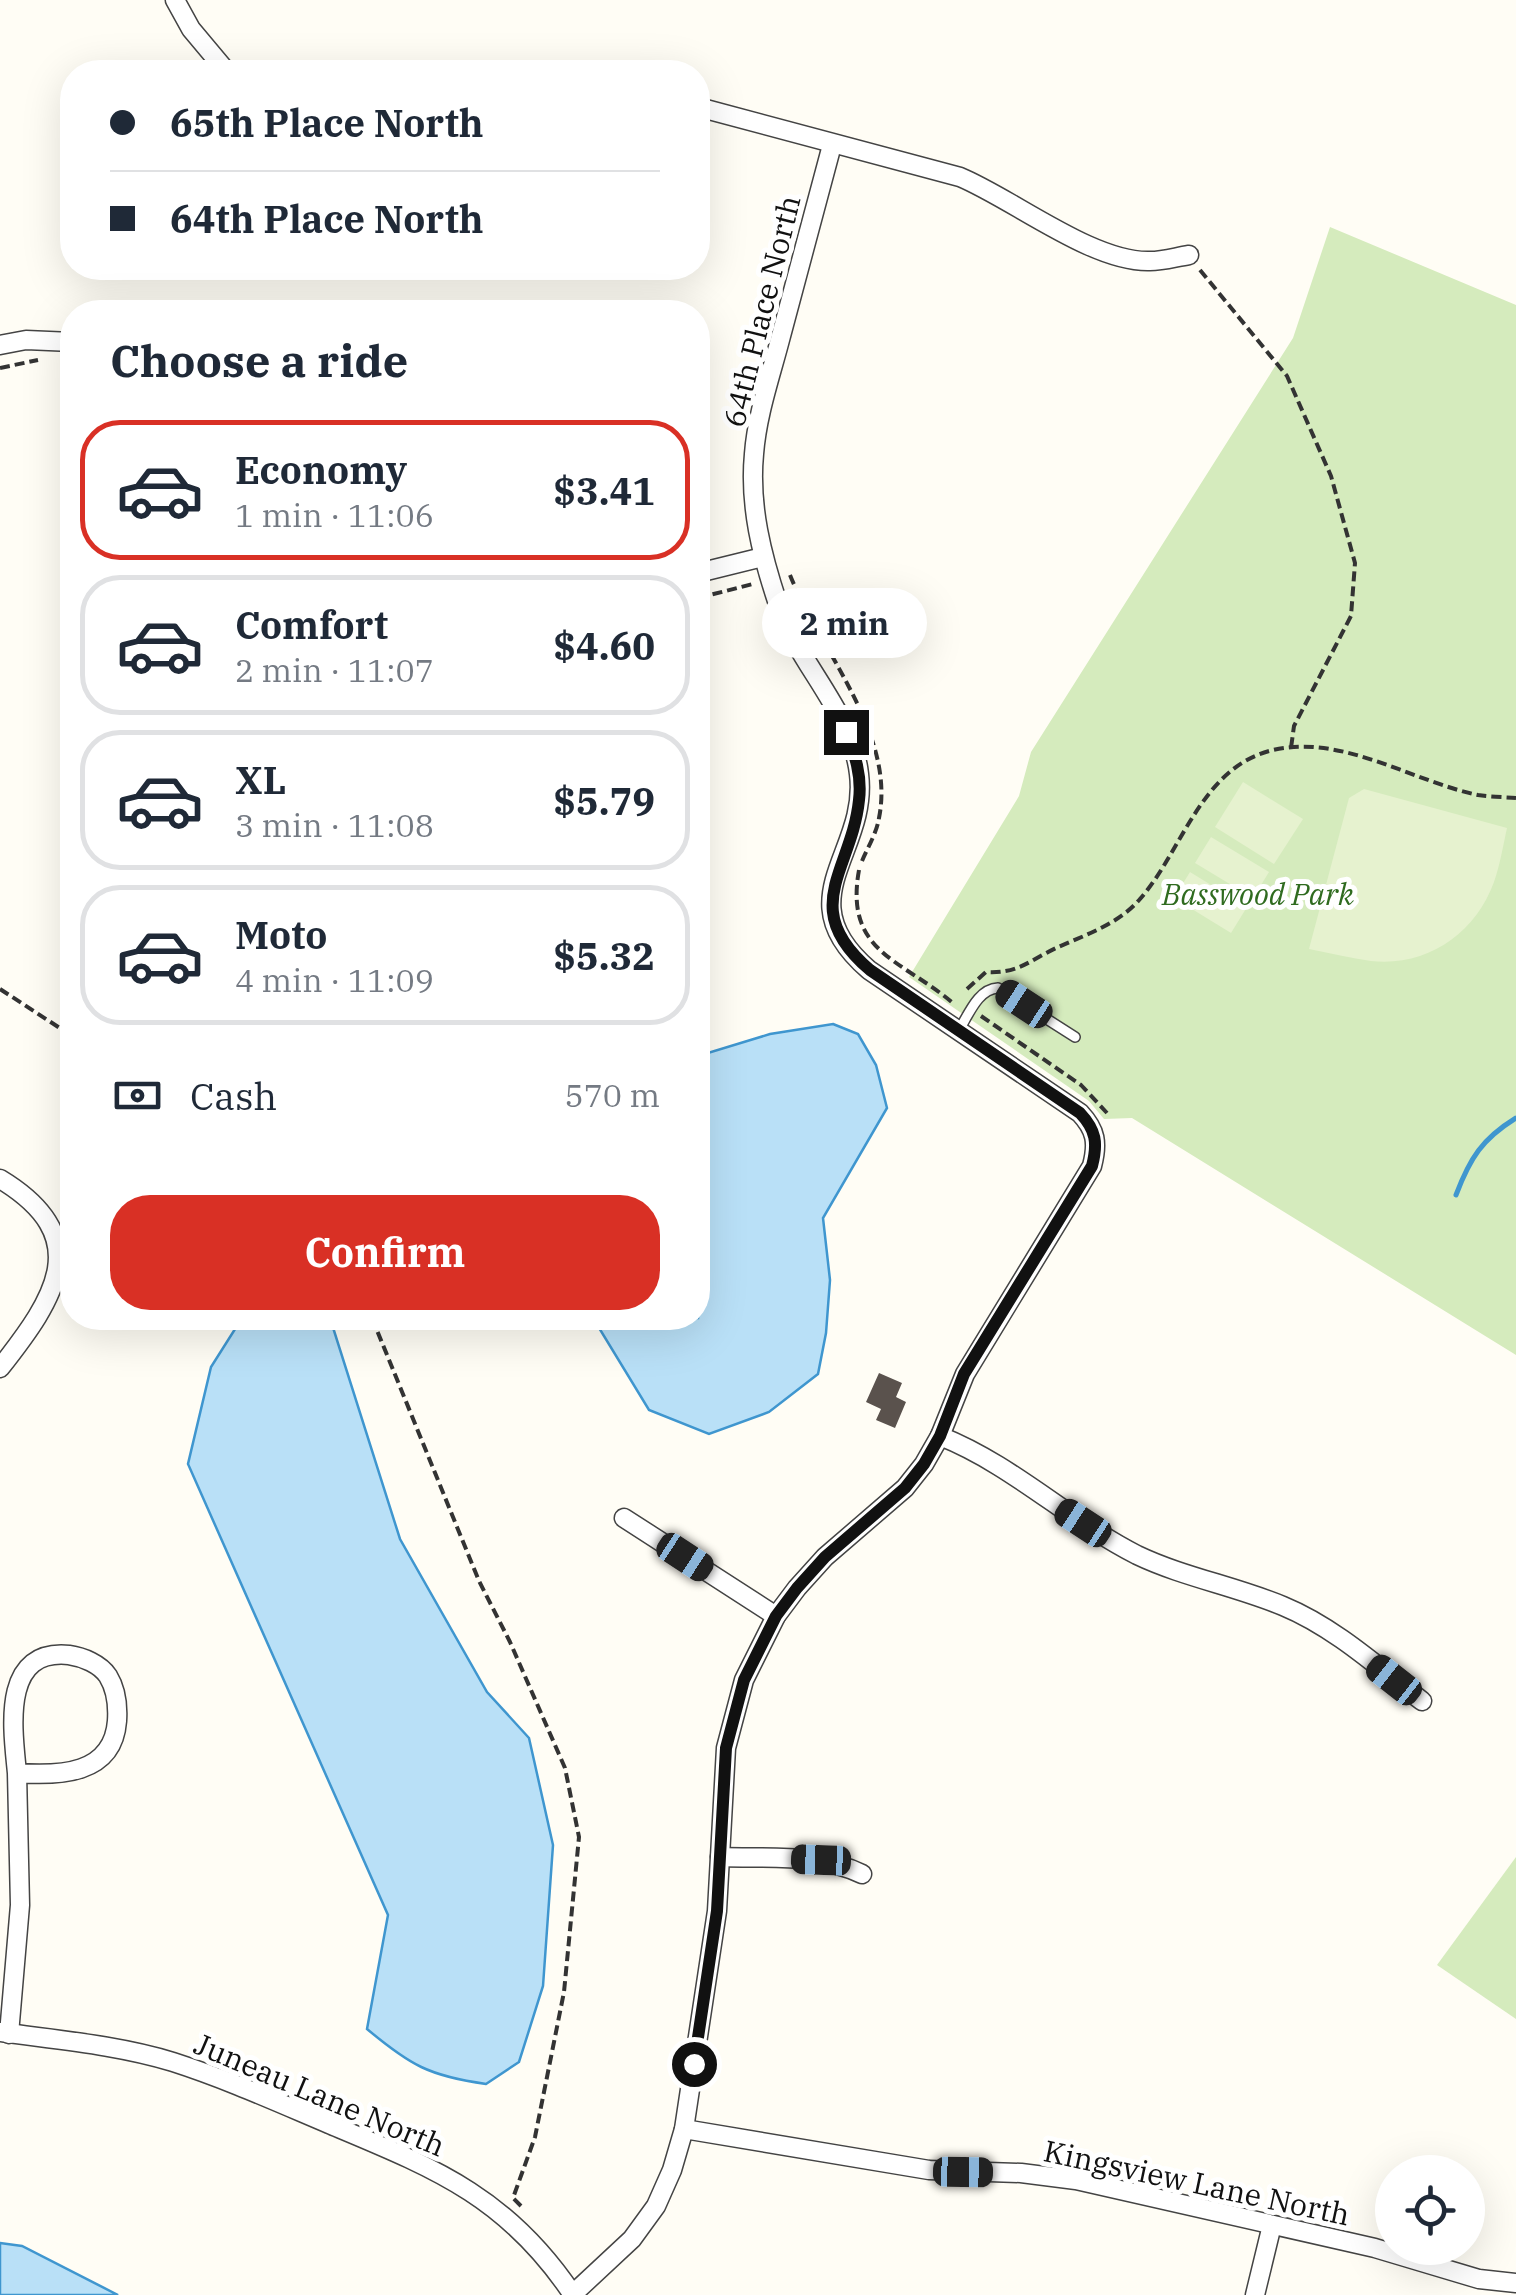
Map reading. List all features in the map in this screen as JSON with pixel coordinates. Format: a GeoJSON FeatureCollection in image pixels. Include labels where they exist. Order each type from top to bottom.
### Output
{"type":"FeatureCollection","features":[{"type":"Feature","properties":{"kind":"street"},"geometry":{"type":"LineString","coordinates":[[175,0],[191,30],[217,60]]}},
{"type":"Feature","properties":{"kind":"street"},"geometry":{"type":"LineString","coordinates":[[710,110],[960,177],[1069,237],[1120,255],[1147,262],[1188,255]]}},
{"type":"Feature","properties":{"kind":"street","name":"64th Place North"},"geometry":{"type":"LineString","coordinates":[[832,145],[768,386],[754,455],[755,518],[770,579],[793,638],[854,750],[860,775],[859,802],[832,890],[831,914],[844,943],[870,970],[1080,1113],[1096,1137],[1092,1166],[964,1374],[940,1436]]}},
{"type":"Feature","properties":{"kind":"street"},"geometry":{"type":"LineString","coordinates":[[0,345],[26,340],[60,341]]}},
{"type":"Feature","properties":{"kind":"street"},"geometry":{"type":"LineString","coordinates":[[710,570],[763,557]]}},
{"type":"Feature","properties":{"kind":"street"},"geometry":{"type":"LineString","coordinates":[[0,1179],[40,1208],[54,1229],[60,1254],[47,1300],[0,1368]]}},
{"type":"Feature","properties":{"kind":"street"},"geometry":{"type":"LineString","coordinates":[[573,2294],[632,2239],[656,2206],[684,2129],[710,1966],[722,1779],[744,1680],[776,1616],[825,1557],[905,1488],[940,1436],[988,1458],[1139,1556],[1303,1615],[1340,1638],[1422,1701]]}},
{"type":"Feature","properties":{"kind":"street"},"geometry":{"type":"LineString","coordinates":[[624,1518],[776,1616]]}},
{"type":"Feature","properties":{"kind":"street"},"geometry":{"type":"LineString","coordinates":[[4,2033],[20,1905],[14,1698],[29,1666],[52,1655],[83,1658],[96,1665],[107,1675],[118,1710],[112,1744],[94,1764],[75,1771],[54,1776],[17,1774]]}},
{"type":"Feature","properties":{"kind":"street"},"geometry":{"type":"LineString","coordinates":[[720,1857],[821,1860],[842,1864],[862,1874]]}},
{"type":"Feature","properties":{"kind":"street","name":"Juneau Lane North"},"geometry":{"type":"LineString","coordinates":[[4,2033],[169,2061],[431,2166],[488,2201],[513,2222],[573,2294]]}},
{"type":"Feature","properties":{"kind":"street","name":"Kingsview Lane North"},"geometry":{"type":"LineString","coordinates":[[684,2129],[929,2170],[1021,2173],[1076,2180],[1407,2256],[1479,2279],[1516,2283]]}},
{"type":"Feature","properties":{"kind":"street"},"geometry":{"type":"LineString","coordinates":[[1255,2295],[1272,2224]]}},
{"type":"Feature","properties":{"kind":"lane"},"geometry":{"type":"LineString","coordinates":[[959,1030],[981,994],[988,988],[998,988],[1075,1037]]}},
{"type":"Feature","properties":{"kind":"path"},"geometry":{"type":"LineString","coordinates":[[1188,255],[1287,376],[1331,476],[1355,563],[1350,616],[1294,726],[1292,748]]}},
{"type":"Feature","properties":{"kind":"path"},"geometry":{"type":"LineString","coordinates":[[0,368],[52,360]]}},
{"type":"Feature","properties":{"kind":"path"},"geometry":{"type":"LineString","coordinates":[[710,595],[789,574],[805,613],[874,740],[882,778],[880,819],[860,867],[854,898],[862,929],[884,954],[956,1006],[971,984],[986,972],[1007,973],[1118,920],[1160,875],[1181,835],[1225,774],[1247,759],[1292,748],[1328,748],[1478,795],[1516,798]]}},
{"type":"Feature","properties":{"kind":"path"},"geometry":{"type":"LineString","coordinates":[[0,989],[60,1028]]}},
{"type":"Feature","properties":{"kind":"path"},"geometry":{"type":"LineString","coordinates":[[971,1011],[1080,1085],[1107,1113]]}},
{"type":"Feature","properties":{"kind":"path"},"geometry":{"type":"LineString","coordinates":[[377,1330],[479,1581],[565,1768],[579,1837],[564,1992],[535,2136],[513,2198]]}},
{"type":"Feature","properties":{"kind":"green space","name":"Basswood Park"},"geometry":{"type":"Polygon","coordinates":[[[1330,227],[1516,305],[1516,1355],[1132,1118],[1104,1119],[1089,1101],[909,977],[1019,796],[1031,752],[1293,338],[1330,227]]]}},
{"type":"Feature","properties":{"kind":"green space"},"geometry":{"type":"Polygon","coordinates":[[[1243,782],[1303,819],[1274,864],[1215,827],[1243,782]]]}},
{"type":"Feature","properties":{"kind":"green space"},"geometry":{"type":"Polygon","coordinates":[[[1364,789],[1507,828],[1486,901],[1461,931],[1430,952],[1392,961],[1371,961],[1309,949],[1349,798],[1364,789]]]}},
{"type":"Feature","properties":{"kind":"green space"},"geometry":{"type":"Polygon","coordinates":[[[1211,837],[1269,872],[1253,898],[1195,863],[1211,837]]]}},
{"type":"Feature","properties":{"kind":"green space"},"geometry":{"type":"Polygon","coordinates":[[[1190,872],[1247,907],[1231,933],[1174,898],[1190,872]]]}},
{"type":"Feature","properties":{"kind":"green space"},"geometry":{"type":"Polygon","coordinates":[[[1516,1857],[1516,2019],[1437,1965],[1516,1857]]]}},
{"type":"Feature","properties":{"kind":"water"},"geometry":{"type":"Polygon","coordinates":[[[833,1024],[858,1034],[876,1065],[887,1108],[823,1218],[830,1280],[818,1374],[769,1412],[709,1434],[649,1410],[600,1330],[710,1330],[710,1052],[770,1034],[833,1024]]]}},
{"type":"Feature","properties":{"kind":"water"},"geometry":{"type":"Polygon","coordinates":[[[234,1330],[334,1330],[400,1539],[487,1692],[529,1738],[553,1845],[543,1986],[519,2062],[486,2084],[421,2067],[367,2029],[388,1915],[188,1464],[211,1367],[234,1330]]]}},
{"type":"Feature","properties":{"kind":"water"},"geometry":{"type":"Polygon","coordinates":[[[0,2243],[22,2246],[118,2295],[0,2295],[0,2243]]]}},
{"type":"Feature","properties":{"kind":"building"},"geometry":{"type":"Polygon","coordinates":[[[879,1373],[902,1383],[896,1397],[906,1402],[895,1428],[876,1420],[881,1409],[866,1402],[879,1373]]]}},
{"type":"Feature","properties":{"kind":"waterway"},"geometry":{"type":"LineString","coordinates":[[1456,1195],[1478,1150],[1516,1118]]}},
{"type":"Feature","properties":{"kind":"route"},"geometry":{"type":"LineString","coordinates":[[694,2064],[717,1911],[726,1748],[744,1680],[758,1648],[797,1588],[825,1557],[905,1488],[924,1464],[940,1436],[964,1374],[1092,1166],[1096,1152],[1096,1137],[1080,1113],[870,970],[844,943],[831,914],[832,890],[859,802],[860,775],[846,732]]}}]}
